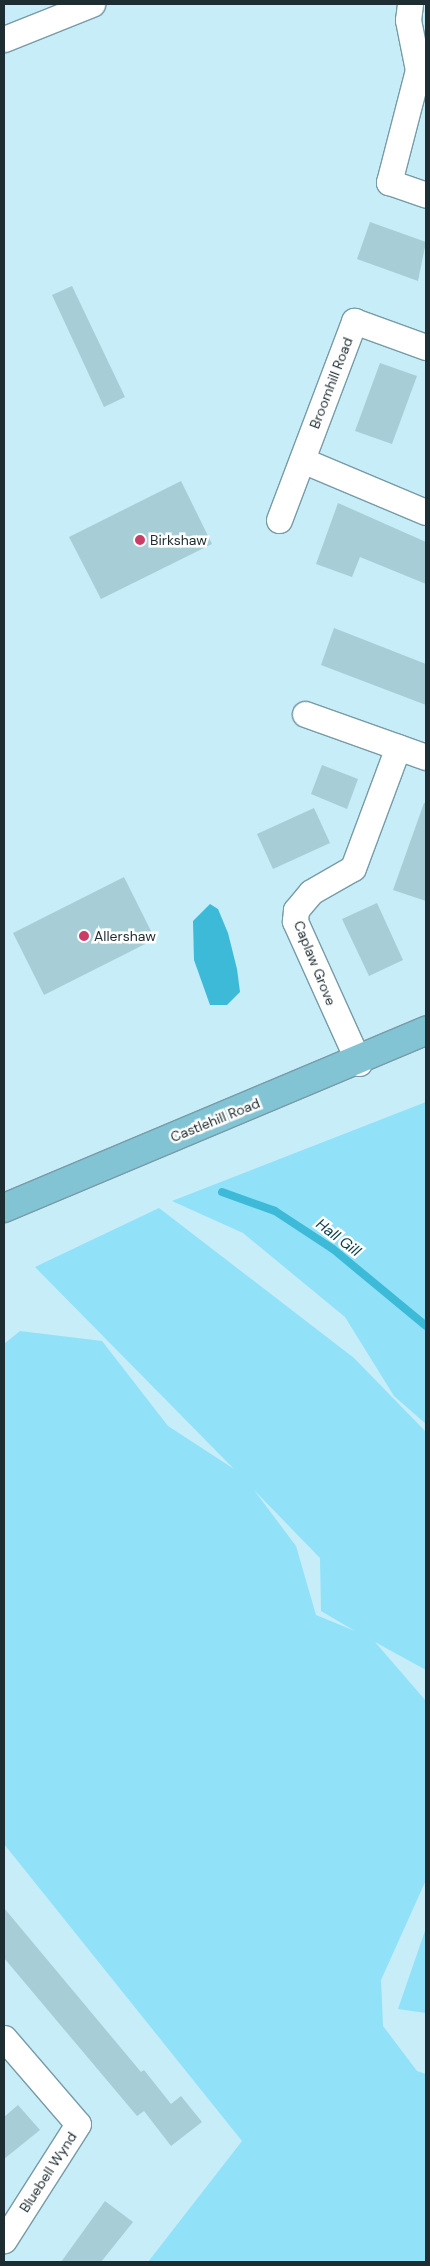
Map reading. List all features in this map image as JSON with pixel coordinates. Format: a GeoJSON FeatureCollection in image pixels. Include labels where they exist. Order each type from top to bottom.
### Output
{"type":"FeatureCollection","features":[{"type":"Feature","properties":{"kind":"main road","name":"Castlehill Road"},"geometry":{"type":"LineString","coordinates":[[4,1208],[359,1063],[426,1032]]}},
{"type":"Feature","properties":{"kind":"street"},"geometry":{"type":"LineString","coordinates":[[4,39],[92,4]]}},
{"type":"Feature","properties":{"kind":"street"},"geometry":{"type":"LineString","coordinates":[[410,4],[408,20],[418,70],[389,182],[426,195]]}},
{"type":"Feature","properties":{"kind":"street","name":"Broomhill Road"},"geometry":{"type":"LineString","coordinates":[[279,520],[354,321],[426,347]]}},
{"type":"Feature","properties":{"kind":"street"},"geometry":{"type":"LineString","coordinates":[[302,460],[426,512]]}},
{"type":"Feature","properties":{"kind":"street"},"geometry":{"type":"LineString","coordinates":[[304,714],[426,757]]}},
{"type":"Feature","properties":{"kind":"street","name":"Caplaw Grove"},"geometry":{"type":"LineString","coordinates":[[359,1063],[295,921],[296,910],[311,892],[353,868],[398,747]]}},
{"type":"Feature","properties":{"kind":"street","name":"Bluebell Wynd"},"geometry":{"type":"LineString","coordinates":[[4,2038],[78,2124],[4,2240]]}},
{"type":"Feature","properties":{"kind":"shaded area"},"geometry":{"type":"Polygon","coordinates":[[[210,904],[218,909],[228,933],[237,969],[240,992],[227,1005],[210,1005],[194,960],[193,921],[210,904]]]}},
{"type":"Feature","properties":{"kind":"shaded area"},"geometry":{"type":"Polygon","coordinates":[[[426,1102],[426,1424],[394,1396],[345,1317],[243,1233],[172,1201],[426,1102]]]}},
{"type":"Feature","properties":{"kind":"shaded area"},"geometry":{"type":"Polygon","coordinates":[[[159,1208],[354,1358],[426,1432],[426,1670],[375,1642],[426,1701],[426,1880],[381,1980],[383,2026],[417,2071],[426,2074],[426,2262],[148,2262],[242,2141],[4,1844],[4,1344],[20,1331],[102,1341],[168,1426],[234,1469],[35,1267],[159,1208]],[[254,1490],[296,1546],[316,1615],[355,1631],[321,1611],[320,1558],[254,1490]]]}},
{"type":"Feature","properties":{"kind":"shaded area"},"geometry":{"type":"Polygon","coordinates":[[[426,1928],[426,2013],[398,2009],[426,1928]]]}},
{"type":"Feature","properties":{"kind":"building"},"geometry":{"type":"Polygon","coordinates":[[[370,222],[426,242],[418,281],[357,259],[370,222]]]}},
{"type":"Feature","properties":{"kind":"building"},"geometry":{"type":"Polygon","coordinates":[[[72,286],[125,397],[104,407],[52,295],[72,286]]]}},
{"type":"Feature","properties":{"kind":"building"},"geometry":{"type":"Polygon","coordinates":[[[380,363],[417,376],[392,444],[355,431],[380,363]]]}},
{"type":"Feature","properties":{"kind":"building","name":"Birkshaw"},"geometry":{"type":"Polygon","coordinates":[[[181,481],[212,544],[101,599],[69,537],[181,481]]]}},
{"type":"Feature","properties":{"kind":"building"},"geometry":{"type":"Polygon","coordinates":[[[338,503],[426,542],[426,584],[360,557],[352,577],[316,564],[338,503]]]}},
{"type":"Feature","properties":{"kind":"building"},"geometry":{"type":"Polygon","coordinates":[[[334,628],[426,664],[426,705],[321,665],[334,628]]]}},
{"type":"Feature","properties":{"kind":"building"},"geometry":{"type":"Polygon","coordinates":[[[322,765],[358,779],[347,809],[311,794],[322,765]]]}},
{"type":"Feature","properties":{"kind":"building"},"geometry":{"type":"Polygon","coordinates":[[[424,803],[426,803],[426,901],[393,890],[424,803]]]}},
{"type":"Feature","properties":{"kind":"building"},"geometry":{"type":"Polygon","coordinates":[[[314,808],[330,843],[273,869],[257,834],[314,808]]]}},
{"type":"Feature","properties":{"kind":"building","name":"Allershaw"},"geometry":{"type":"Polygon","coordinates":[[[124,877],[155,939],[44,995],[13,933],[124,877]]]}},
{"type":"Feature","properties":{"kind":"building"},"geometry":{"type":"Polygon","coordinates":[[[377,903],[403,960],[369,976],[342,919],[377,903]]]}},
{"type":"Feature","properties":{"kind":"building"},"geometry":{"type":"Polygon","coordinates":[[[4,1908],[141,2072],[144,2070],[171,2104],[181,2096],[202,2122],[171,2146],[144,2111],[137,2116],[4,1958],[4,1908]]]}},
{"type":"Feature","properties":{"kind":"building"},"geometry":{"type":"Polygon","coordinates":[[[18,2105],[40,2130],[4,2159],[4,2117],[18,2105]]]}},
{"type":"Feature","properties":{"kind":"building"},"geometry":{"type":"Polygon","coordinates":[[[105,2201],[133,2222],[101,2262],[61,2262],[105,2201]]]}},
{"type":"Feature","properties":{"kind":"waterway","name":"Hall Gill"},"geometry":{"type":"LineString","coordinates":[[222,1192],[275,1211],[333,1249],[426,1326]]}},
{"type":"Feature","properties":{"kind":"place","name":"Birkshaw"},"geometry":{"type":"Point","coordinates":[140,540]}},
{"type":"Feature","properties":{"kind":"place","name":"Allershaw"},"geometry":{"type":"Point","coordinates":[84,936]}}]}
